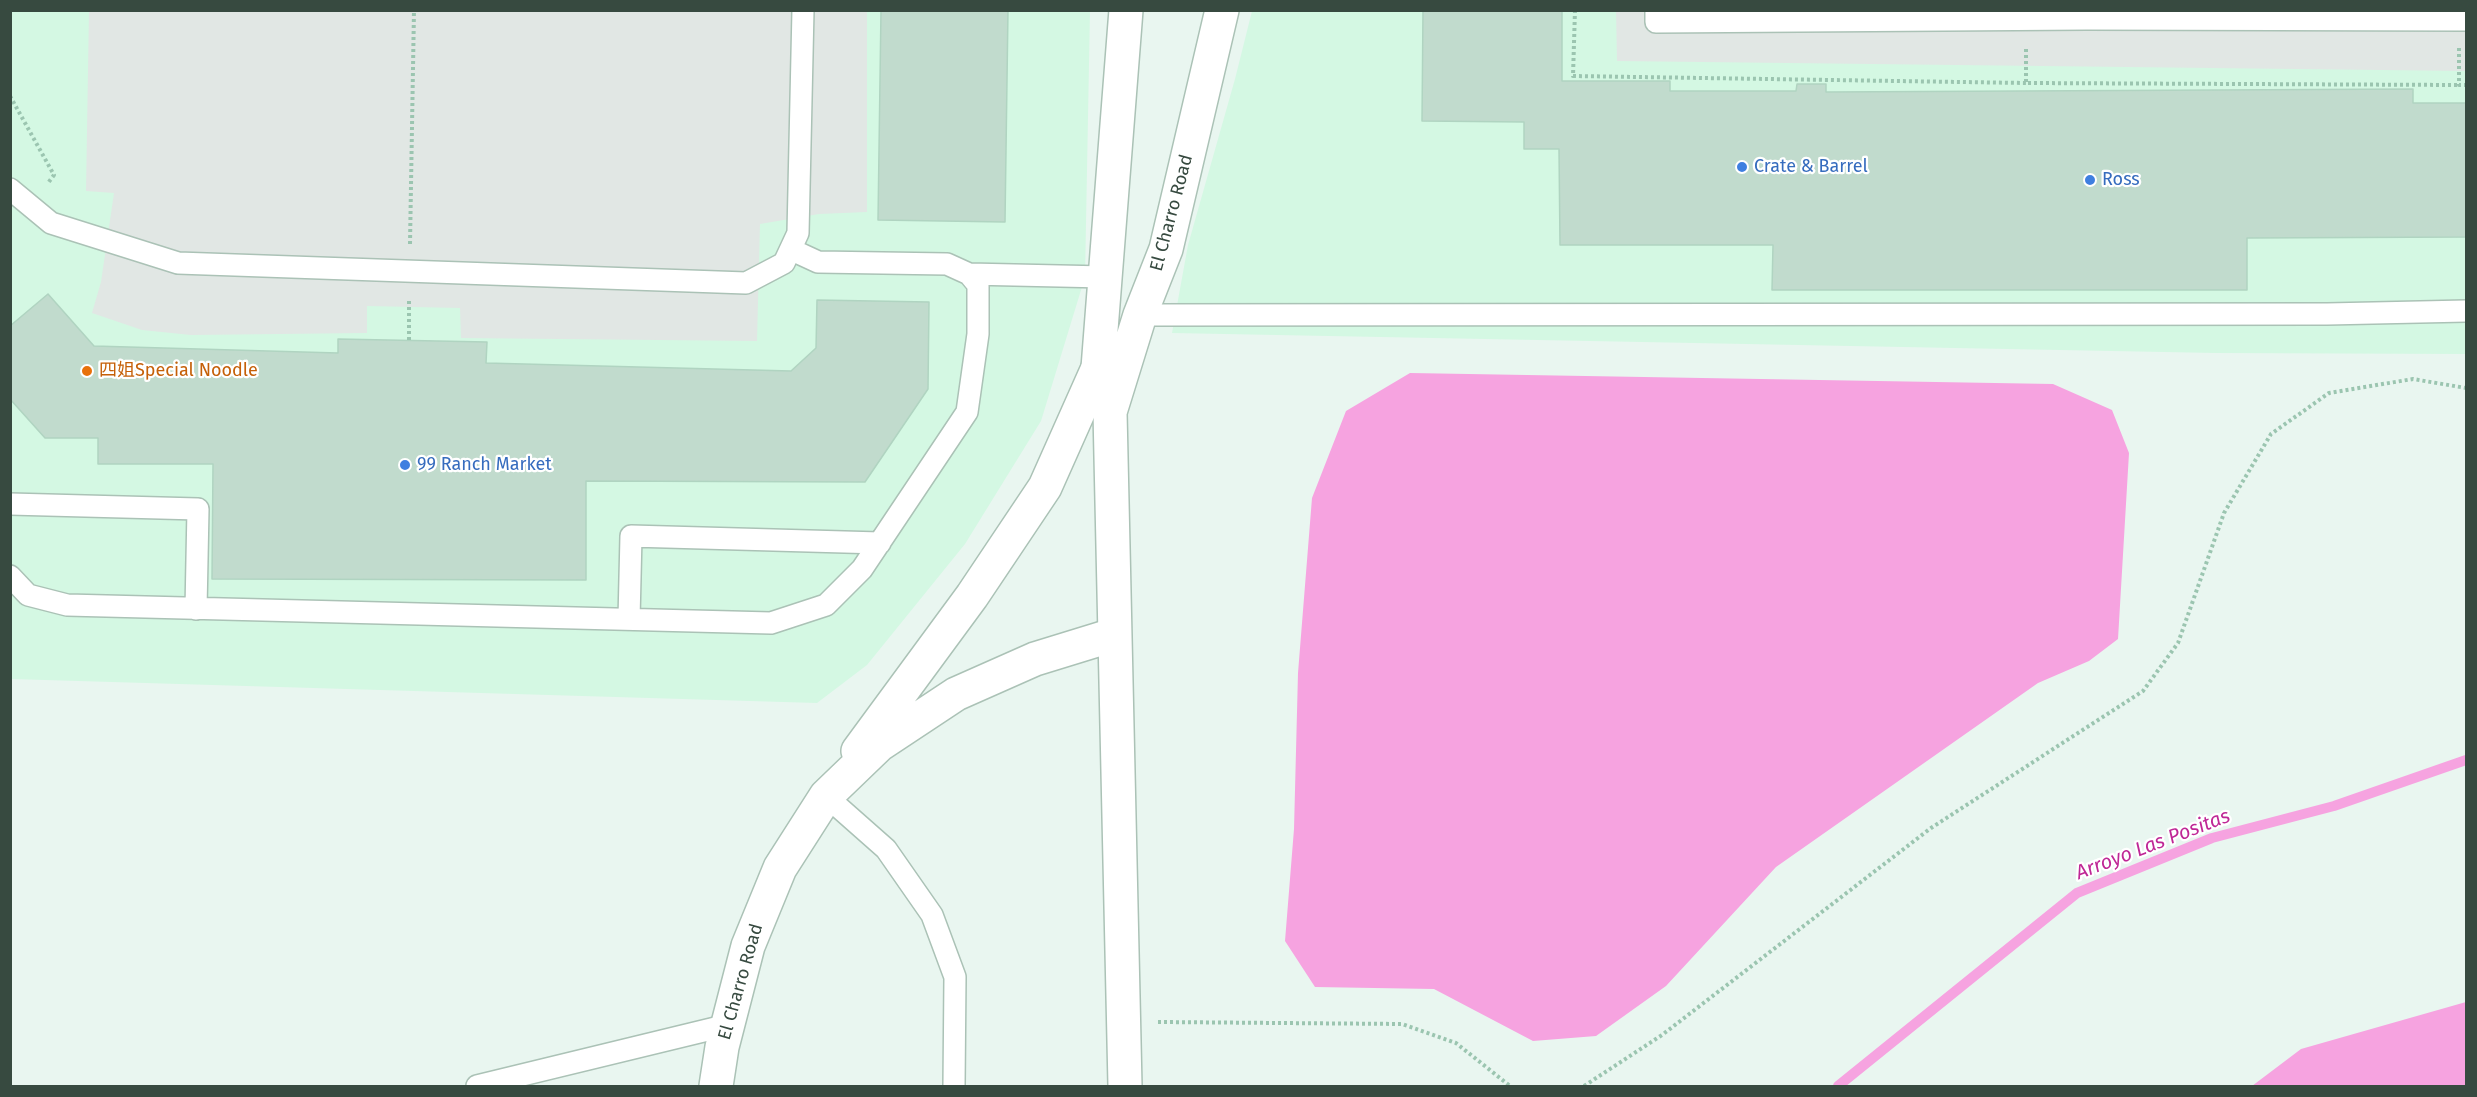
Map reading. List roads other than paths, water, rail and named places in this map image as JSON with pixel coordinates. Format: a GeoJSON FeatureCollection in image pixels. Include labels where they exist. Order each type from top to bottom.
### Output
{"type":"FeatureCollection","features":[{"type":"Feature","properties":{"kind":"street","name":"El Charro Road"},"geometry":{"type":"LineString","coordinates":[[1125,1086],[1113,635],[1110,412],[1098,368],[1126,10]]}},
{"type":"Feature","properties":{"kind":"street","name":"El Charro Road"},"geometry":{"type":"LineString","coordinates":[[1110,412],[1140,315],[1166,249],[1222,10]]}},
{"type":"Feature","properties":{"kind":"street"},"geometry":{"type":"LineString","coordinates":[[826,796],[972,596],[1045,487],[1098,368]]}},
{"type":"Feature","properties":{"kind":"street","name":"El Charro Road"},"geometry":{"type":"LineString","coordinates":[[716,1086],[728,1025],[748,946],[780,868],[826,796],[879,745],[956,694],[1035,659],[1113,635]]}},
{"type":"Feature","properties":{"kind":"lane"},"geometry":{"type":"LineString","coordinates":[[10,189],[51,223],[178,263],[746,283],[784,263],[792,250],[798,232],[803,10]]}},
{"type":"Feature","properties":{"kind":"lane"},"geometry":{"type":"LineString","coordinates":[[1656,10],[1656,22],[2087,19],[2466,20]]}},
{"type":"Feature","properties":{"kind":"lane"},"geometry":{"type":"LineString","coordinates":[[792,250],[818,262],[947,264],[969,274],[1105,277]]}},
{"type":"Feature","properties":{"kind":"lane"},"geometry":{"type":"LineString","coordinates":[[10,576],[28,595],[68,605],[771,623],[826,605],[862,569],[967,412],[978,334],[978,285],[969,274]]}},
{"type":"Feature","properties":{"kind":"lane"},"geometry":{"type":"LineString","coordinates":[[1140,315],[2303,315],[2466,311]]}},
{"type":"Feature","properties":{"kind":"lane"},"geometry":{"type":"LineString","coordinates":[[10,504],[198,509],[196,609]]}},
{"type":"Feature","properties":{"kind":"lane"},"geometry":{"type":"LineString","coordinates":[[629,619],[631,536],[880,543]]}},
{"type":"Feature","properties":{"kind":"lane"},"geometry":{"type":"LineString","coordinates":[[826,796],[886,849],[932,915],[955,977],[954,1086]]}},
{"type":"Feature","properties":{"kind":"lane"},"geometry":{"type":"LineString","coordinates":[[477,1086],[728,1025]]}},
{"type":"Feature","properties":{"kind":"waterway","name":"Arroyo Las Positas"},"geometry":{"type":"LineString","coordinates":[[1838,1086],[2077,893],[2212,838],[2334,806],[2466,760]]}},
{"type":"Feature","properties":{"kind":"place","name":"Crate & Barrel"},"geometry":{"type":"Point","coordinates":[1742,167]}},
{"type":"Feature","properties":{"kind":"place","name":"Ross"},"geometry":{"type":"Point","coordinates":[2090,180]}},
{"type":"Feature","properties":{"kind":"place","name":"四姐Special Noodle"},"geometry":{"type":"Point","coordinates":[87,371]}},
{"type":"Feature","properties":{"kind":"place","name":"99 Ranch Market"},"geometry":{"type":"Point","coordinates":[405,465]}}]}
